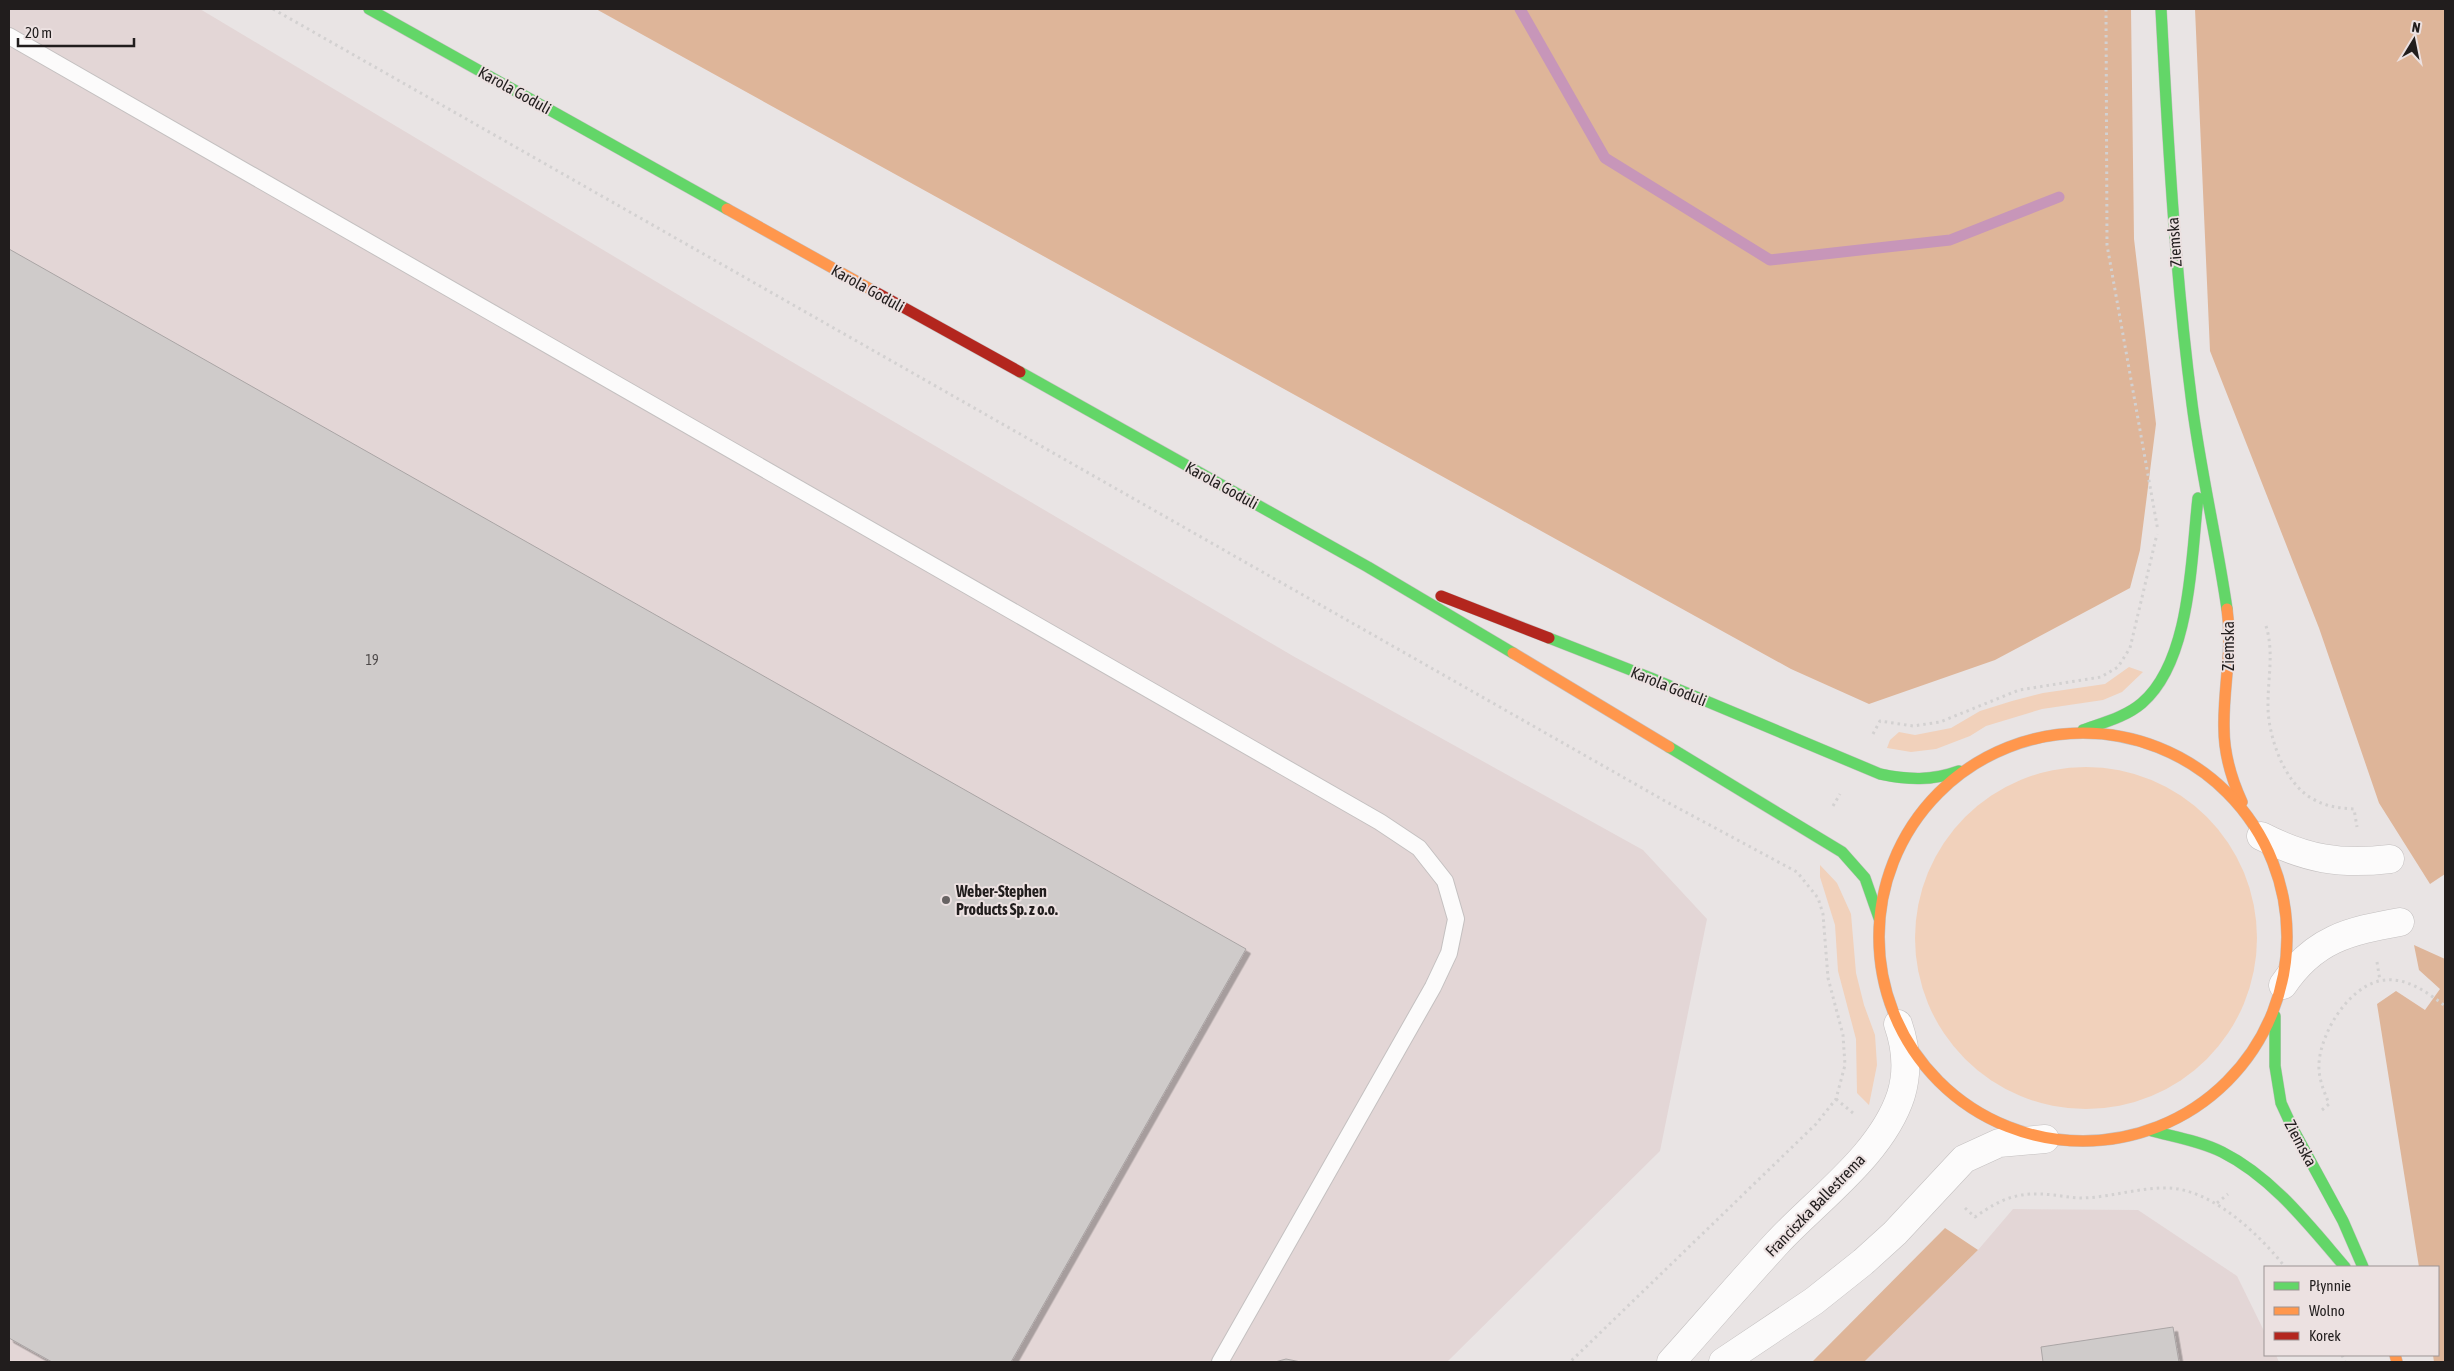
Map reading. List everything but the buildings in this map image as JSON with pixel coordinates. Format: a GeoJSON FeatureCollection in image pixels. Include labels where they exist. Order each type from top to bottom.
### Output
{"type":"FeatureCollection","features":[{"type":"Feature","properties":{"kind":"street","name":"Karola Goduli"},"geometry":{"type":"LineString","coordinates":[[369,9],[1368,567],[1832,844],[1850,857],[1863,873],[1873,896],[1879,918]]}},
{"type":"Feature","properties":{"kind":"street","name":"Ziemska"},"geometry":{"type":"LineString","coordinates":[[2161,9],[2174,247],[2182,326],[2201,474],[2230,625],[2224,744],[2230,772],[2277,871],[2286,908],[2288,946],[2279,997],[2275,1069],[2286,1117],[2343,1221],[2363,1266]]}},
{"type":"Feature","properties":{"kind":"street","name":"Ziemska"},"geometry":{"type":"LineString","coordinates":[[2077,732],[2119,716],[2143,702],[2161,682],[2177,647],[2201,474]]}},
{"type":"Feature","properties":{"kind":"street","name":"Karola Goduli"},"geometry":{"type":"LineString","coordinates":[[1368,567],[1651,678],[1880,774],[1900,779],[1923,780],[1946,776],[1971,766]]}},
{"type":"Feature","properties":{"kind":"street"},"geometry":{"type":"LineString","coordinates":[[2045,1139],[1999,1124],[1958,1099],[1923,1066],[1898,1024],[1885,991],[1879,954],[1879,918],[1888,873],[1908,831],[1936,795],[1971,766],[2004,748],[2040,737],[2077,732],[2126,737],[2173,753],[2215,780],[2255,826],[2300,854],[2320,859],[2362,863],[2390,859]]}},
{"type":"Feature","properties":{"kind":"street"},"geometry":{"type":"LineString","coordinates":[[1723,1362],[1814,1300],[1863,1262],[1895,1233],[1964,1159],[1999,1143],[2045,1139],[2081,1142],[2116,1140],[2152,1131],[2192,1111],[2227,1084],[2255,1049],[2279,997],[2306,957],[2336,937],[2354,931],[2400,922]]}},
{"type":"Feature","properties":{"kind":"street","name":"Franciszka Ballestrema"},"geometry":{"type":"LineString","coordinates":[[1671,1362],[1778,1242],[1860,1160],[1888,1123],[1901,1096],[1905,1077],[1905,1055],[1898,1024]]}},
{"type":"Feature","properties":{"kind":"street"},"geometry":{"type":"LineString","coordinates":[[2152,1131],[2192,1141],[2221,1152],[2253,1172],[2312,1229],[2344,1266]]}},
{"type":"Feature","properties":{"kind":"lane"},"geometry":{"type":"LineString","coordinates":[[9,36],[1363,812],[1418,848],[1445,881],[1456,919],[1449,953],[1434,987],[1220,1362]]}},
{"type":"Feature","properties":{"kind":"path"},"geometry":{"type":"LineString","coordinates":[[274,9],[1657,796],[1796,872],[1818,898],[1823,914],[1828,978],[1843,1035],[1845,1065],[1836,1099],[1816,1124],[1570,1362]]}},
{"type":"Feature","properties":{"kind":"path"},"geometry":{"type":"LineString","coordinates":[[1880,721],[1913,726],[1940,722],[2019,690],[2101,677],[2118,667],[2130,648],[2158,531],[2107,245],[2106,9]]}},
{"type":"Feature","properties":{"kind":"path"},"geometry":{"type":"LineString","coordinates":[[2329,1104],[2321,1085],[2319,1063],[2326,1034],[2341,1008],[2363,989],[2380,981],[2404,982],[2426,990],[2445,1006]]}},
{"type":"Feature","properties":{"kind":"path"},"geometry":{"type":"LineString","coordinates":[[1975,1217],[1996,1202],[2012,1196],[2031,1193],[2076,1198],[2099,1198],[2169,1188],[2186,1190],[2217,1203],[2272,1250],[2284,1266]]}},
{"type":"Feature","properties":{"kind":"shaded area"},"geometry":{"type":"Polygon","coordinates":[[[9,9],[200,9],[697,306],[1293,656],[1643,850],[1707,919],[1660,1151],[1447,1362],[9,1362],[9,9]]]}},
{"type":"Feature","properties":{"kind":"shaded area"},"geometry":{"type":"Polygon","coordinates":[[[596,9],[2131,9],[2134,239],[2156,424],[2140,550],[2130,588],[1995,660],[1869,704],[1791,669],[596,9]]]}},
{"type":"Feature","properties":{"kind":"shaded area"},"geometry":{"type":"Polygon","coordinates":[[[2195,9],[2445,9],[2445,874],[2430,884],[2379,803],[2319,628],[2210,351],[2195,9]]]}},
{"type":"Feature","properties":{"kind":"shaded area"},"geometry":{"type":"Polygon","coordinates":[[[2129,667],[2143,672],[2122,692],[2103,700],[2042,709],[1986,726],[1970,736],[1936,749],[1911,752],[1887,748],[1890,740],[1899,732],[1915,735],[1951,728],[1980,711],[2012,701],[2043,693],[2105,684],[2129,667]]]}},
{"type":"Feature","properties":{"kind":"shaded area"},"geometry":{"type":"Polygon","coordinates":[[[2086,767],[2119,771],[2151,780],[2181,796],[2207,817],[2228,843],[2244,873],[2253,905],[2257,938],[2253,971],[2244,1003],[2228,1033],[2207,1059],[2181,1080],[2151,1096],[2119,1105],[2086,1109],[2053,1105],[2021,1096],[1991,1080],[1965,1059],[1944,1033],[1928,1003],[1919,971],[1915,938],[1919,905],[1928,873],[1944,843],[1965,817],[1991,796],[2021,780],[2053,771],[2086,767]]]}},
{"type":"Feature","properties":{"kind":"shaded area"},"geometry":{"type":"Polygon","coordinates":[[[1820,865],[1837,883],[1851,914],[1856,973],[1864,1005],[1875,1035],[1877,1065],[1869,1105],[1857,1093],[1856,1039],[1838,971],[1835,925],[1820,877],[1820,865]]]}},
{"type":"Feature","properties":{"kind":"shaded area"},"geometry":{"type":"Polygon","coordinates":[[[2414,945],[2445,959],[2445,1362],[2434,1362],[2433,1356],[2439,1356],[2439,1266],[2419,1266],[2377,1004],[2396,991],[2425,1010],[2440,989],[2419,970],[2414,945]]]}},
{"type":"Feature","properties":{"kind":"shaded area"},"geometry":{"type":"Polygon","coordinates":[[[2013,1209],[2138,1210],[2237,1276],[2264,1331],[2264,1356],[2276,1356],[2279,1362],[1864,1362],[1978,1250],[2013,1209]]]}},
{"type":"Feature","properties":{"kind":"shaded area"},"geometry":{"type":"Polygon","coordinates":[[[1945,1228],[1978,1250],[1864,1362],[1812,1362],[1945,1228]]]}},
{"type":"Feature","properties":{"kind":"waterway"},"geometry":{"type":"LineString","coordinates":[[1520,9],[1605,158],[1770,260],[1950,240],[2059,197]]}},
{"type":"Feature","properties":{"kind":"traffic: fast"},"geometry":{"type":"LineString","coordinates":[[369,9],[727,209]]}},
{"type":"Feature","properties":{"kind":"traffic: fast"},"geometry":{"type":"LineString","coordinates":[[2161,9],[2173,207],[2186,355],[2204,481],[2227,609]]}},
{"type":"Feature","properties":{"kind":"traffic: fast"},"geometry":{"type":"LineString","coordinates":[[1020,372],[1368,567],[1513,653]]}},
{"type":"Feature","properties":{"kind":"traffic: fast"},"geometry":{"type":"LineString","coordinates":[[2083,730],[2121,716],[2136,708],[2158,685],[2170,662],[2186,607],[2198,498]]}},
{"type":"Feature","properties":{"kind":"traffic: fast"},"geometry":{"type":"LineString","coordinates":[[1549,638],[1651,678],[1880,774],[1930,778],[1959,771]]}},
{"type":"Feature","properties":{"kind":"traffic: fast"},"geometry":{"type":"LineString","coordinates":[[1669,747],[1842,852],[1865,878],[1879,918]]}},
{"type":"Feature","properties":{"kind":"traffic: fast"},"geometry":{"type":"LineString","coordinates":[[2275,1016],[2275,1066],[2281,1103],[2343,1221],[2363,1266]]}},
{"type":"Feature","properties":{"kind":"traffic: fast"},"geometry":{"type":"LineString","coordinates":[[2152,1131],[2205,1145],[2240,1162],[2289,1203],[2344,1266]]}},
{"type":"Feature","properties":{"kind":"traffic: slow"},"geometry":{"type":"LineString","coordinates":[[727,209],[872,290]]}},
{"type":"Feature","properties":{"kind":"traffic: slow"},"geometry":{"type":"LineString","coordinates":[[2227,609],[2229,640],[2224,738],[2229,766],[2242,802]]}},
{"type":"Feature","properties":{"kind":"traffic: slow"},"geometry":{"type":"LineString","coordinates":[[1513,653],[1669,747]]}},
{"type":"Feature","properties":{"kind":"traffic: slow"},"geometry":{"type":"LineString","coordinates":[[2083,733],[2123,737],[2161,748],[2197,767],[2228,792],[2253,823],[2272,859],[2283,897],[2287,937],[2283,977],[2272,1015],[2253,1051],[2228,1082],[2197,1107],[2161,1126],[2123,1137],[2083,1141],[2043,1137],[2005,1126],[1969,1107],[1938,1082],[1913,1051],[1894,1015],[1883,977],[1879,937],[1883,897],[1894,859],[1913,823],[1938,792],[1969,767],[2005,748],[2043,737],[2083,733]]}},
{"type":"Feature","properties":{"kind":"traffic: slow"},"geometry":{"type":"LineString","coordinates":[[2395,1356],[2397,1362]]}},
{"type":"Feature","properties":{"kind":"traffic: jam"},"geometry":{"type":"LineString","coordinates":[[872,290],[1020,372]]}},
{"type":"Feature","properties":{"kind":"traffic: jam"},"geometry":{"type":"LineString","coordinates":[[1441,596],[1549,638]]}},
{"type":"Feature","properties":{"kind":"place","name":"Weber-Stephen Products Sp. z o.o."},"geometry":{"type":"Point","coordinates":[946,900]}}]}
